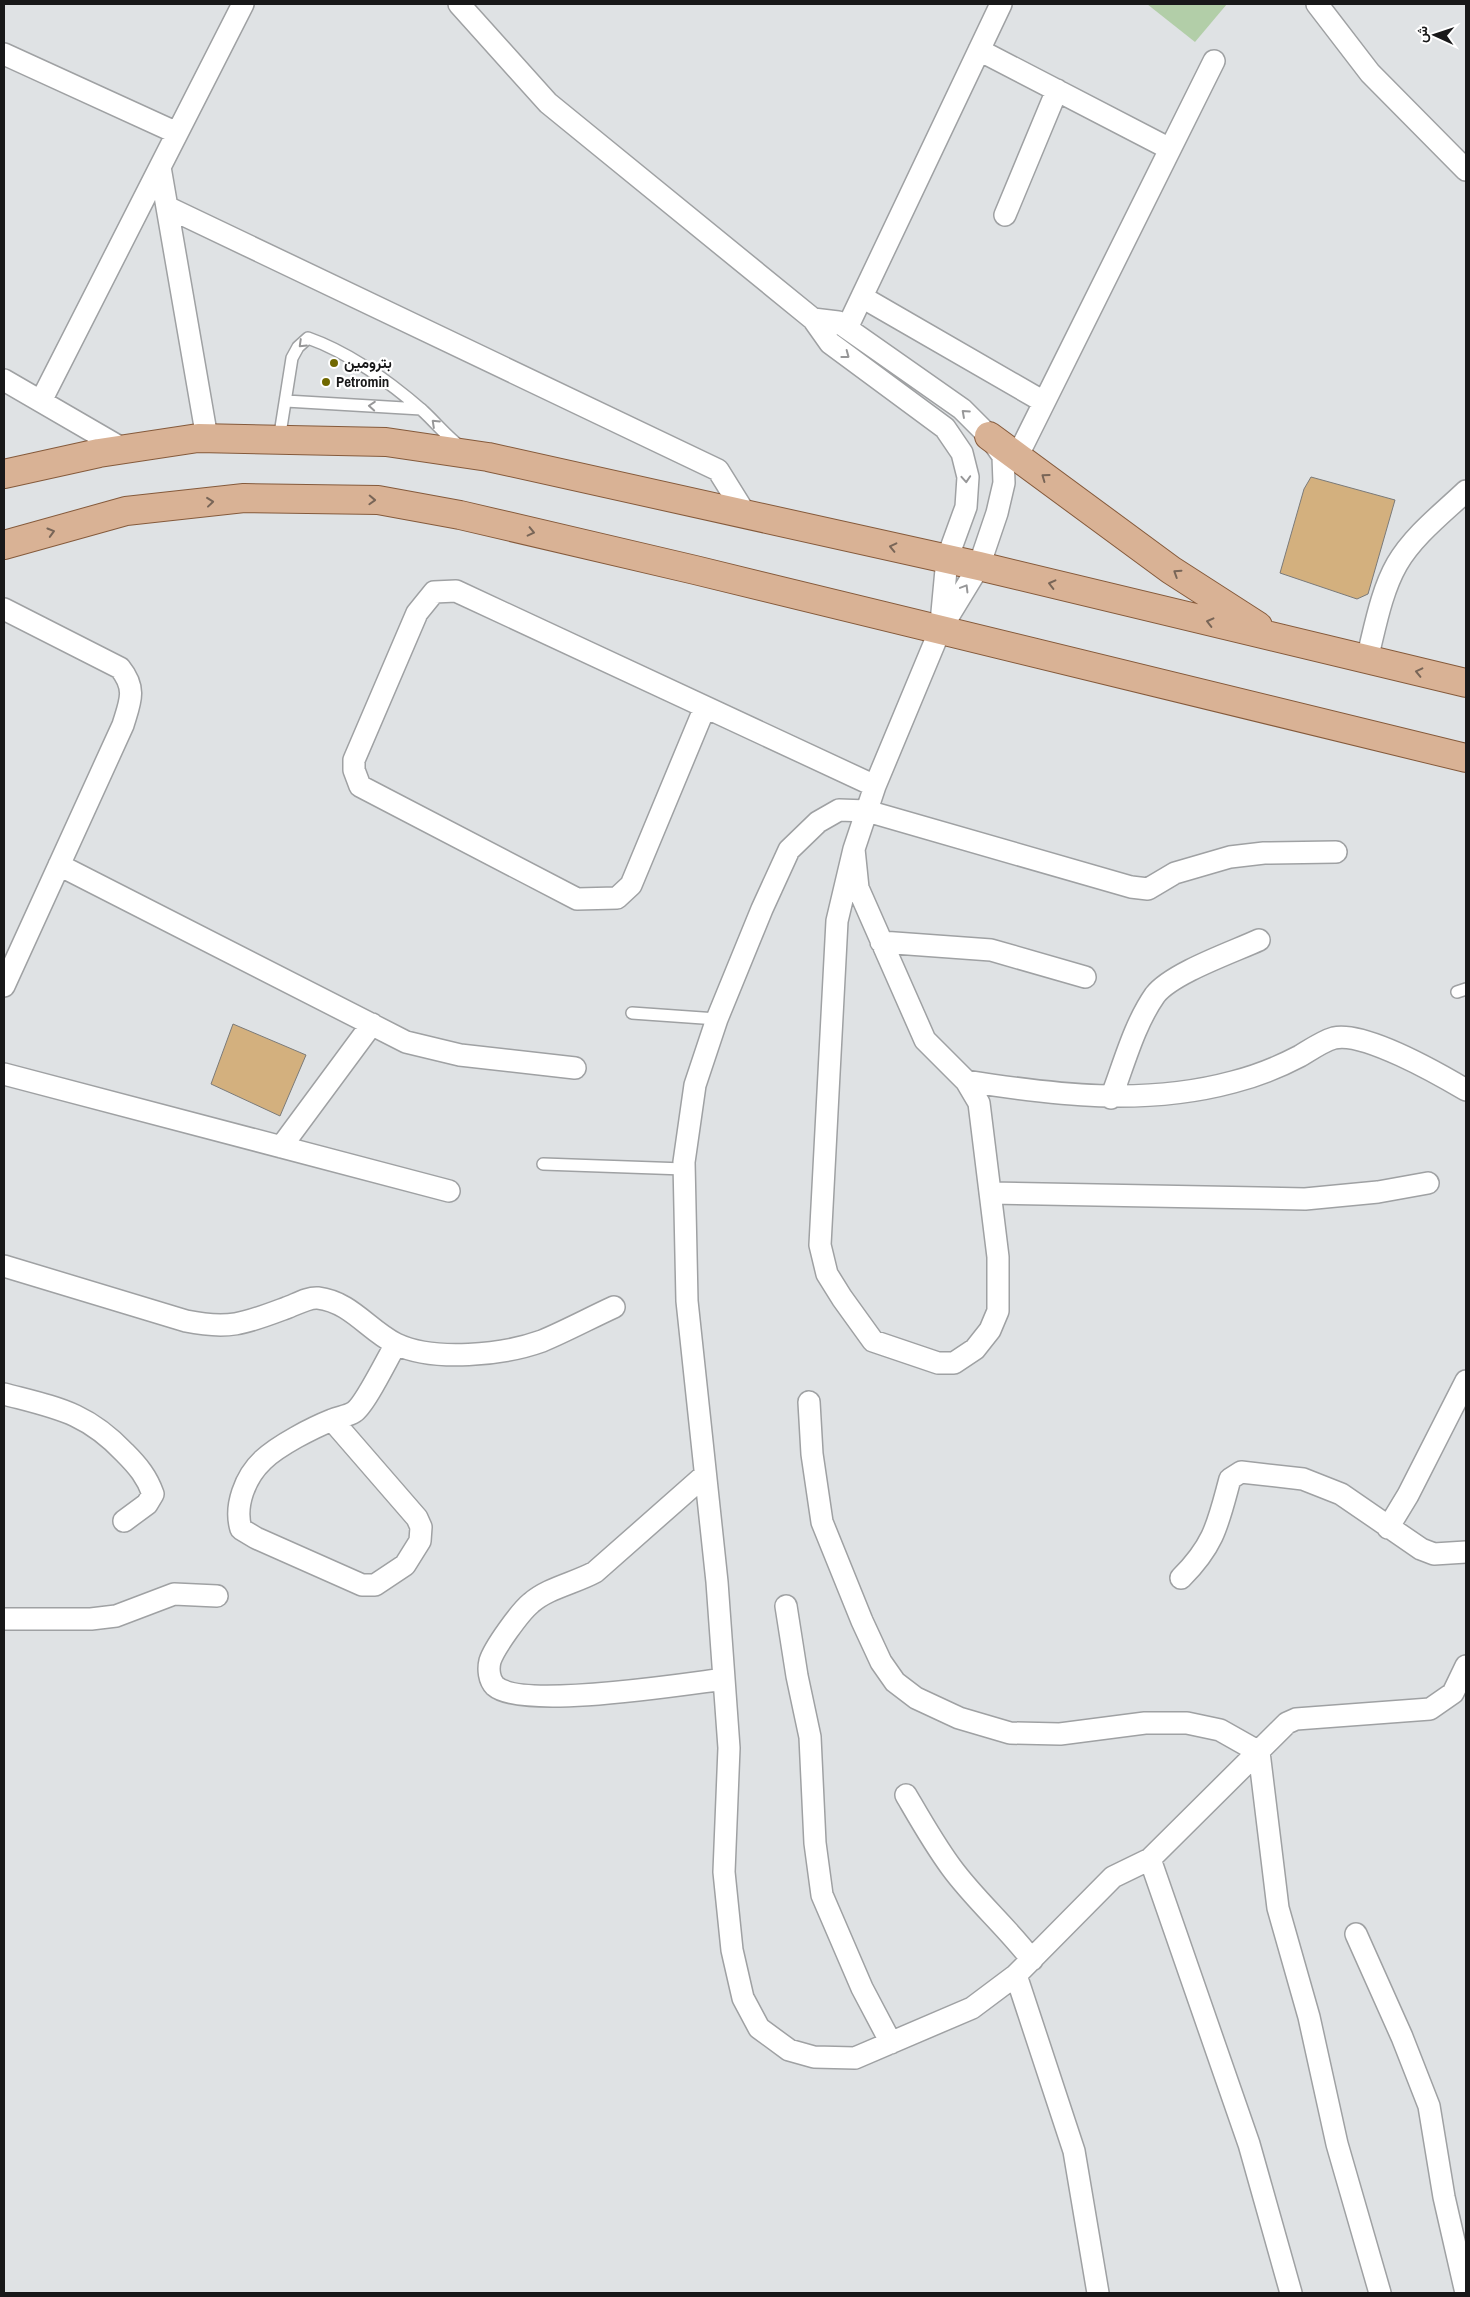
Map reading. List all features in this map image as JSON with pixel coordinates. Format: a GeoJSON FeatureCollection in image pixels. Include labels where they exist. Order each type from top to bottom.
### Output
{"type":"FeatureCollection","features":[{"type":"Feature","properties":{"kind":"main road"},"geometry":{"type":"LineString","coordinates":[[989,436],[1171,570],[1276,638]]}},
{"type":"Feature","properties":{"kind":"main road"},"geometry":{"type":"LineString","coordinates":[[4,474],[123,449],[207,438],[386,442],[472,454],[978,566],[1466,683]]}},
{"type":"Feature","properties":{"kind":"main road"},"geometry":{"type":"LineString","coordinates":[[4,545],[126,511],[244,498],[378,500],[460,515],[1466,758]]}},
{"type":"Feature","properties":{"kind":"street"},"geometry":{"type":"LineString","coordinates":[[41,401],[243,4]]}},
{"type":"Feature","properties":{"kind":"street"},"geometry":{"type":"LineString","coordinates":[[459,4],[548,103],[813,319],[830,343],[945,428],[962,452],[968,477],[966,507],[947,559],[940,630]]}},
{"type":"Feature","properties":{"kind":"street"},"geometry":{"type":"LineString","coordinates":[[847,328],[1001,4]]}},
{"type":"Feature","properties":{"kind":"street"},"geometry":{"type":"LineString","coordinates":[[1317,4],[1370,73],[1433,139],[1466,170]]}},
{"type":"Feature","properties":{"kind":"street"},"geometry":{"type":"LineString","coordinates":[[979,50],[1170,149]]}},
{"type":"Feature","properties":{"kind":"street"},"geometry":{"type":"LineString","coordinates":[[4,54],[177,133]]}},
{"type":"Feature","properties":{"kind":"street"},"geometry":{"type":"LineString","coordinates":[[1017,457],[1214,61]]}},
{"type":"Feature","properties":{"kind":"street"},"geometry":{"type":"LineString","coordinates":[[1004,215],[1057,90]]}},
{"type":"Feature","properties":{"kind":"street"},"geometry":{"type":"LineString","coordinates":[[160,167],[207,438]]}},
{"type":"Feature","properties":{"kind":"street"},"geometry":{"type":"LineString","coordinates":[[167,208],[718,470],[746,514]]}},
{"type":"Feature","properties":{"kind":"street"},"geometry":{"type":"LineString","coordinates":[[862,297],[1044,402]]}},
{"type":"Feature","properties":{"kind":"street"},"geometry":{"type":"LineString","coordinates":[[813,319],[838,322],[962,409],[989,436],[1003,456],[1004,483],[997,513],[978,566],[940,630],[875,786],[854,849],[837,921],[820,1245],[827,1274],[873,1341],[938,1363],[954,1363],[975,1349],[990,1330],[998,1311],[998,1258],[978,1103],[966,1081],[926,1040],[858,888],[854,849]]}},
{"type":"Feature","properties":{"kind":"street"},"geometry":{"type":"LineString","coordinates":[[4,380],[123,449]]}},
{"type":"Feature","properties":{"kind":"street"},"geometry":{"type":"LineString","coordinates":[[1367,660],[1386,590],[1398,564],[1417,538],[1466,491]]}},
{"type":"Feature","properties":{"kind":"street"},"geometry":{"type":"LineString","coordinates":[[705,707],[632,885],[618,898],[577,899],[360,786],[354,770],[354,760],[417,613],[434,592],[456,591],[875,786]]}},
{"type":"Feature","properties":{"kind":"street"},"geometry":{"type":"LineString","coordinates":[[4,609],[120,668],[128,678],[132,694],[123,725],[4,986]]}},
{"type":"Feature","properties":{"kind":"street"},"geometry":{"type":"LineString","coordinates":[[1336,852],[1264,852],[1230,857],[1175,873],[1148,889],[1122,884],[867,811],[839,810],[818,822],[789,850],[762,909],[717,1019],[695,1085],[684,1169],[687,1301],[705,1475],[729,1748],[724,1872],[732,1950],[743,1998],[759,2028],[789,2050],[814,2057],[855,2058],[972,2008],[1016,1975],[1113,1877],[1150,1859],[1287,1723],[1296,1719],[1430,1709],[1453,1693],[1466,1666]]}},
{"type":"Feature","properties":{"kind":"street"},"geometry":{"type":"LineString","coordinates":[[59,864],[406,1042],[460,1055],[575,1068]]}},
{"type":"Feature","properties":{"kind":"street"},"geometry":{"type":"LineString","coordinates":[[1111,1098],[1134,1035],[1156,995],[1175,978],[1259,940]]}},
{"type":"Feature","properties":{"kind":"street"},"geometry":{"type":"LineString","coordinates":[[881,942],[991,950],[1084,977]]}},
{"type":"Feature","properties":{"kind":"street"},"geometry":{"type":"LineString","coordinates":[[281,1147],[372,1024]]}},
{"type":"Feature","properties":{"kind":"street"},"geometry":{"type":"LineString","coordinates":[[966,1081],[1044,1093],[1111,1098],[1179,1093],[1233,1082],[1276,1068],[1334,1038],[1361,1041],[1380,1046],[1466,1090]]}},
{"type":"Feature","properties":{"kind":"street"},"geometry":{"type":"LineString","coordinates":[[4,1074],[449,1191]]}},
{"type":"Feature","properties":{"kind":"street"},"geometry":{"type":"LineString","coordinates":[[990,1193],[1306,1199],[1378,1192],[1428,1182]]}},
{"type":"Feature","properties":{"kind":"street"},"geometry":{"type":"LineString","coordinates":[[4,1266],[186,1322],[208,1326],[224,1327],[252,1321],[316,1298],[333,1301],[396,1344],[422,1351],[448,1354],[497,1352],[541,1341],[614,1307]]}},
{"type":"Feature","properties":{"kind":"street"},"geometry":{"type":"LineString","coordinates":[[332,1420],[417,1518],[420,1527],[420,1541],[405,1565],[375,1585],[362,1585],[256,1538],[241,1529],[238,1518],[239,1502],[250,1478],[263,1460],[283,1446],[332,1420],[355,1412],[396,1344]]}},
{"type":"Feature","properties":{"kind":"street"},"geometry":{"type":"LineString","coordinates":[[1388,1528],[1408,1495],[1466,1381]]}},
{"type":"Feature","properties":{"kind":"street"},"geometry":{"type":"LineString","coordinates":[[4,1394],[48,1405],[79,1416],[108,1435],[131,1458],[148,1479],[152,1494],[147,1504],[124,1521]]}},
{"type":"Feature","properties":{"kind":"street"},"geometry":{"type":"LineString","coordinates":[[809,1402],[812,1454],[822,1522],[862,1621],[881,1662],[896,1682],[916,1698],[959,1718],[1010,1733],[1060,1734],[1144,1723],[1187,1723],[1220,1730],[1259,1752]]}},
{"type":"Feature","properties":{"kind":"street"},"geometry":{"type":"LineString","coordinates":[[1181,1578],[1197,1562],[1214,1535],[1230,1479],[1240,1472],[1303,1479],[1341,1494],[1421,1549],[1434,1554],[1466,1552]]}},
{"type":"Feature","properties":{"kind":"street"},"geometry":{"type":"LineString","coordinates":[[705,1475],[596,1572],[576,1582],[554,1589],[530,1603],[493,1651],[488,1668],[491,1681],[504,1691],[542,1696],[604,1694],[724,1679]]}},
{"type":"Feature","properties":{"kind":"street"},"geometry":{"type":"LineString","coordinates":[[4,1618],[91,1619],[116,1616],[174,1594],[217,1596]]}},
{"type":"Feature","properties":{"kind":"street"},"geometry":{"type":"LineString","coordinates":[[786,1606],[810,1737],[815,1844],[822,1895],[862,1988],[890,2043]]}},
{"type":"Feature","properties":{"kind":"street"},"geometry":{"type":"LineString","coordinates":[[1259,1752],[1278,1908],[1309,2018],[1337,2144],[1380,2293]]}},
{"type":"Feature","properties":{"kind":"street"},"geometry":{"type":"LineString","coordinates":[[906,1794],[951,1867],[983,1905],[1015,1937],[1032,1960]]}},
{"type":"Feature","properties":{"kind":"street"},"geometry":{"type":"LineString","coordinates":[[1150,1859],[1249,2144],[1291,2293]]}},
{"type":"Feature","properties":{"kind":"street"},"geometry":{"type":"LineString","coordinates":[[1356,1934],[1402,2037],[1429,2106],[1444,2197],[1466,2293]]}},
{"type":"Feature","properties":{"kind":"street"},"geometry":{"type":"LineString","coordinates":[[1016,1975],[1074,2151],[1098,2293]]}},
{"type":"Feature","properties":{"kind":"lane"},"geometry":{"type":"LineString","coordinates":[[279,440],[292,358],[298,347],[308,338],[342,352],[421,409],[457,444],[472,454]]}},
{"type":"Feature","properties":{"kind":"lane"},"geometry":{"type":"LineString","coordinates":[[286,401],[421,409]]}},
{"type":"Feature","properties":{"kind":"lane"},"geometry":{"type":"LineString","coordinates":[[632,1013],[717,1019]]}},
{"type":"Feature","properties":{"kind":"lane"},"geometry":{"type":"LineString","coordinates":[[543,1164],[684,1169]]}},
{"type":"Feature","properties":{"kind":"green space"},"geometry":{"type":"Polygon","coordinates":[[[1147,4],[1227,4],[1195,42],[1147,4]]]}},
{"type":"Feature","properties":{"kind":"building"},"geometry":{"type":"Polygon","coordinates":[[[1311,477],[1395,500],[1368,594],[1357,599],[1280,573],[1304,489],[1311,477]]]}},
{"type":"Feature","properties":{"kind":"building"},"geometry":{"type":"Polygon","coordinates":[[[233,1024],[306,1055],[280,1116],[211,1084],[233,1024]]]}},
{"type":"Feature","properties":{"kind":"place","name":"بترومين"},"geometry":{"type":"Point","coordinates":[334,363]}},
{"type":"Feature","properties":{"kind":"place","name":"Petromin"},"geometry":{"type":"Point","coordinates":[326,382]}}]}
